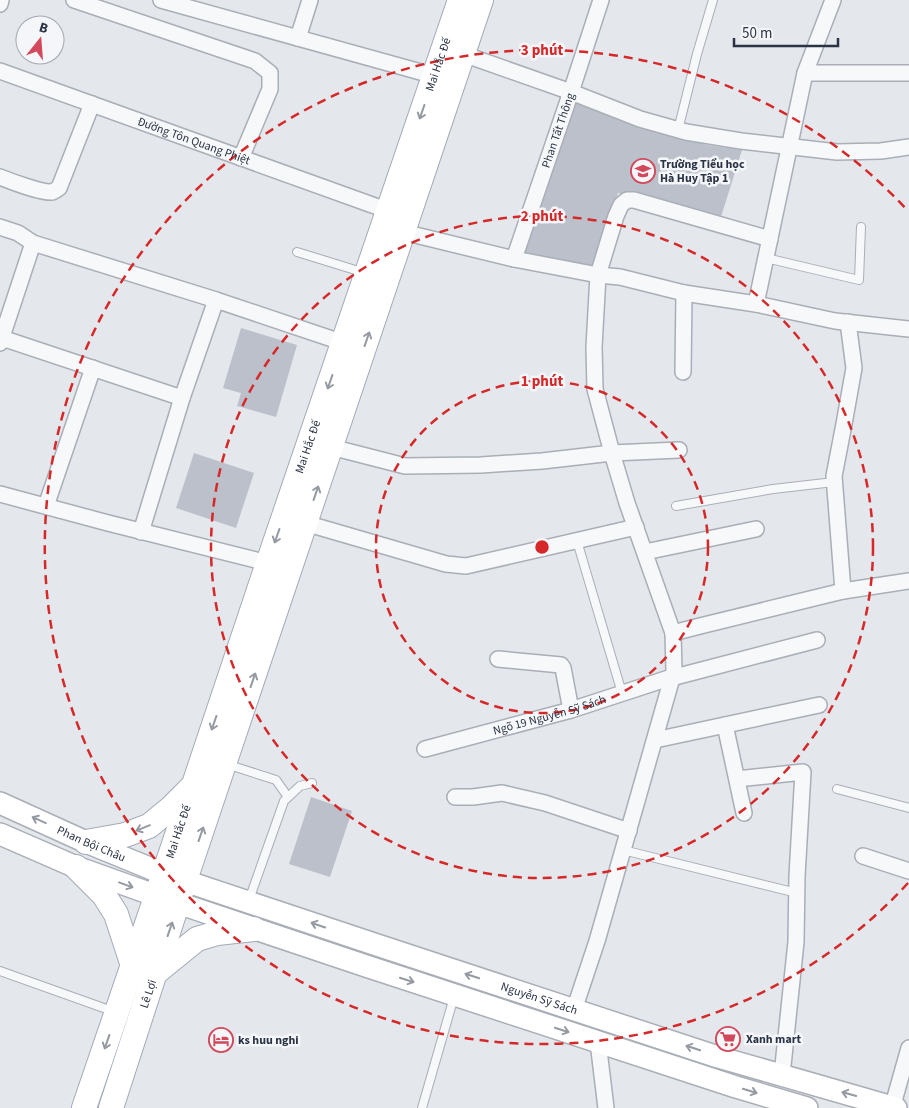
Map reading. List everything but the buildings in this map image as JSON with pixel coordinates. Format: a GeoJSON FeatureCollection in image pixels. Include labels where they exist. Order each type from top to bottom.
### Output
{"type":"FeatureCollection","features":[{"type":"Feature","properties":{"kind":"main road","name":"Mai Hắc Đế"},"geometry":{"type":"LineString","coordinates":[[175,877],[193,786],[460,0]]}},
{"type":"Feature","properties":{"kind":"main road","name":"Mai Hắc Đế"},"geometry":{"type":"LineString","coordinates":[[175,877],[224,764],[481,0]]}},
{"type":"Feature","properties":{"kind":"main road"},"geometry":{"type":"LineString","coordinates":[[86,842],[125,835],[150,826],[193,786]]}},
{"type":"Feature","properties":{"kind":"main road","name":"Phan Bội Châu"},"geometry":{"type":"LineString","coordinates":[[0,803],[86,842],[175,877]]}},
{"type":"Feature","properties":{"kind":"main road"},"geometry":{"type":"LineString","coordinates":[[0,834],[76,867],[167,900]]}},
{"type":"Feature","properties":{"kind":"main road"},"geometry":{"type":"LineString","coordinates":[[76,867],[104,895],[116,914],[144,970],[197,939],[217,933],[254,929]]}},
{"type":"Feature","properties":{"kind":"main road","name":"Lê Lợi"},"geometry":{"type":"LineString","coordinates":[[111,1108],[144,970],[175,877]]}},
{"type":"Feature","properties":{"kind":"main road","name":"Nguyễn Sỹ Sách"},"geometry":{"type":"LineString","coordinates":[[175,877],[574,1010],[718,1056],[893,1108]]}},
{"type":"Feature","properties":{"kind":"main road","name":"Nguyễn Sỹ Sách"},"geometry":{"type":"LineString","coordinates":[[167,900],[598,1042],[807,1108]]}},
{"type":"Feature","properties":{"kind":"main road"},"geometry":{"type":"LineString","coordinates":[[369,967],[377,945]]}},
{"type":"Feature","properties":{"kind":"main road","name":"Lê Lợi"},"geometry":{"type":"LineString","coordinates":[[84,1108],[116,1013],[144,970]]}},
{"type":"Feature","properties":{"kind":"main road"},"geometry":{"type":"LineString","coordinates":[[507,1012],[512,989]]}},
{"type":"Feature","properties":{"kind":"main road"},"geometry":{"type":"LineString","coordinates":[[712,1079],[718,1056]]}},
{"type":"Feature","properties":{"kind":"street"},"geometry":{"type":"LineString","coordinates":[[74,0],[255,61],[270,73],[270,88],[241,158]]}},
{"type":"Feature","properties":{"kind":"street"},"geometry":{"type":"LineString","coordinates":[[161,0],[204,6],[298,38],[435,76]]}},
{"type":"Feature","properties":{"kind":"street"},"geometry":{"type":"LineString","coordinates":[[298,38],[310,0]]}},
{"type":"Feature","properties":{"kind":"street","name":"Phan Tất Thông"},"geometry":{"type":"LineString","coordinates":[[514,259],[572,92],[601,0]]}},
{"type":"Feature","properties":{"kind":"street"},"geometry":{"type":"LineString","coordinates":[[756,304],[805,73],[833,0]]}},
{"type":"Feature","properties":{"kind":"street"},"geometry":{"type":"LineString","coordinates":[[463,54],[572,92],[640,119],[678,130],[741,141],[837,152],[881,151],[909,147]]}},
{"type":"Feature","properties":{"kind":"street","name":"Đường Tôn Quang Phiệt"},"geometry":{"type":"LineString","coordinates":[[0,71],[389,211]]}},
{"type":"Feature","properties":{"kind":"street"},"geometry":{"type":"LineString","coordinates":[[805,73],[909,73]]}},
{"type":"Feature","properties":{"kind":"street"},"geometry":{"type":"LineString","coordinates":[[0,177],[45,191],[52,192],[59,188],[92,104]]}},
{"type":"Feature","properties":{"kind":"street"},"geometry":{"type":"LineString","coordinates":[[574,1010],[597,941],[674,671],[673,634],[627,503],[595,389],[594,347],[598,275],[616,216],[621,205],[627,200],[634,200],[770,239]]}},
{"type":"Feature","properties":{"kind":"street"},"geometry":{"type":"LineString","coordinates":[[0,227],[18,233],[33,243],[216,300],[344,343]]}},
{"type":"Feature","properties":{"kind":"street"},"geometry":{"type":"LineString","coordinates":[[403,232],[514,259],[598,275],[620,276],[684,293],[756,304],[835,321],[909,329]]}},
{"type":"Feature","properties":{"kind":"street"},"geometry":{"type":"LineString","coordinates":[[33,243],[1,340],[182,398]]}},
{"type":"Feature","properties":{"kind":"street"},"geometry":{"type":"LineString","coordinates":[[683,372],[684,293]]}},
{"type":"Feature","properties":{"kind":"street"},"geometry":{"type":"LineString","coordinates":[[141,532],[182,398],[216,300]]}},
{"type":"Feature","properties":{"kind":"street"},"geometry":{"type":"LineString","coordinates":[[843,590],[834,476],[854,368],[848,322]]}},
{"type":"Feature","properties":{"kind":"street"},"geometry":{"type":"LineString","coordinates":[[46,506],[93,368]]}},
{"type":"Feature","properties":{"kind":"street"},"geometry":{"type":"LineString","coordinates":[[331,447],[405,466],[481,465],[542,461],[612,453],[679,450]]}},
{"type":"Feature","properties":{"kind":"street"},"geometry":{"type":"LineString","coordinates":[[0,494],[141,532],[268,563]]}},
{"type":"Feature","properties":{"kind":"street"},"geometry":{"type":"LineString","coordinates":[[305,523],[446,564],[466,566],[636,528]]}},
{"type":"Feature","properties":{"kind":"street"},"geometry":{"type":"LineString","coordinates":[[644,552],[756,529]]}},
{"type":"Feature","properties":{"kind":"street"},"geometry":{"type":"LineString","coordinates":[[673,634],[696,626],[843,590],[909,582]]}},
{"type":"Feature","properties":{"kind":"street","name":"Ngõ 19 Nguyễn Sỹ Sách"},"geometry":{"type":"LineString","coordinates":[[426,750],[571,710],[672,677],[816,640]]}},
{"type":"Feature","properties":{"kind":"street"},"geometry":{"type":"LineString","coordinates":[[498,659],[560,664],[564,668],[571,710]]}},
{"type":"Feature","properties":{"kind":"street"},"geometry":{"type":"LineString","coordinates":[[655,740],[819,704]]}},
{"type":"Feature","properties":{"kind":"street"},"geometry":{"type":"LineString","coordinates":[[725,725],[744,813]]}},
{"type":"Feature","properties":{"kind":"street"},"geometry":{"type":"LineString","coordinates":[[737,779],[803,772],[796,942],[782,1075]]}},
{"type":"Feature","properties":{"kind":"street"},"geometry":{"type":"LineString","coordinates":[[455,796],[473,797],[502,793],[510,794],[545,803],[629,831]]}},
{"type":"Feature","properties":{"kind":"street"},"geometry":{"type":"LineString","coordinates":[[863,856],[909,870]]}},
{"type":"Feature","properties":{"kind":"street"},"geometry":{"type":"LineString","coordinates":[[598,1042],[606,1108]]}},
{"type":"Feature","properties":{"kind":"street"},"geometry":{"type":"LineString","coordinates":[[893,1108],[909,1048]]}},
{"type":"Feature","properties":{"kind":"lane"},"geometry":{"type":"LineString","coordinates":[[678,130],[713,0]]}},
{"type":"Feature","properties":{"kind":"lane"},"geometry":{"type":"LineString","coordinates":[[766,258],[860,280],[861,227]]}},
{"type":"Feature","properties":{"kind":"lane"},"geometry":{"type":"LineString","coordinates":[[297,252],[367,273]]}},
{"type":"Feature","properties":{"kind":"lane"},"geometry":{"type":"LineString","coordinates":[[676,506],[773,489],[834,482]]}},
{"type":"Feature","properties":{"kind":"lane"},"geometry":{"type":"LineString","coordinates":[[577,541],[622,693]]}},
{"type":"Feature","properties":{"kind":"lane"},"geometry":{"type":"LineString","coordinates":[[224,764],[276,780],[288,797]]}},
{"type":"Feature","properties":{"kind":"lane"},"geometry":{"type":"LineString","coordinates":[[248,902],[284,800],[300,786],[312,783]]}},
{"type":"Feature","properties":{"kind":"lane"},"geometry":{"type":"LineString","coordinates":[[837,789],[909,808]]}},
{"type":"Feature","properties":{"kind":"lane"},"geometry":{"type":"LineString","coordinates":[[623,850],[797,893]]}},
{"type":"Feature","properties":{"kind":"lane"},"geometry":{"type":"LineString","coordinates":[[0,971],[116,1013]]}},
{"type":"Feature","properties":{"kind":"lane"},"geometry":{"type":"LineString","coordinates":[[422,1108],[455,995]]}},
{"type":"Feature","properties":{"kind":"place","name":"Trường Tiểu học Hà Huy Tập 1"},"geometry":{"type":"Point","coordinates":[643,171]}},
{"type":"Feature","properties":{"kind":"place","name":"Xanh mart"},"geometry":{"type":"Point","coordinates":[728,1039]}},
{"type":"Feature","properties":{"kind":"place","name":"ks huu nghi"},"geometry":{"type":"Point","coordinates":[221,1040]}}]}
